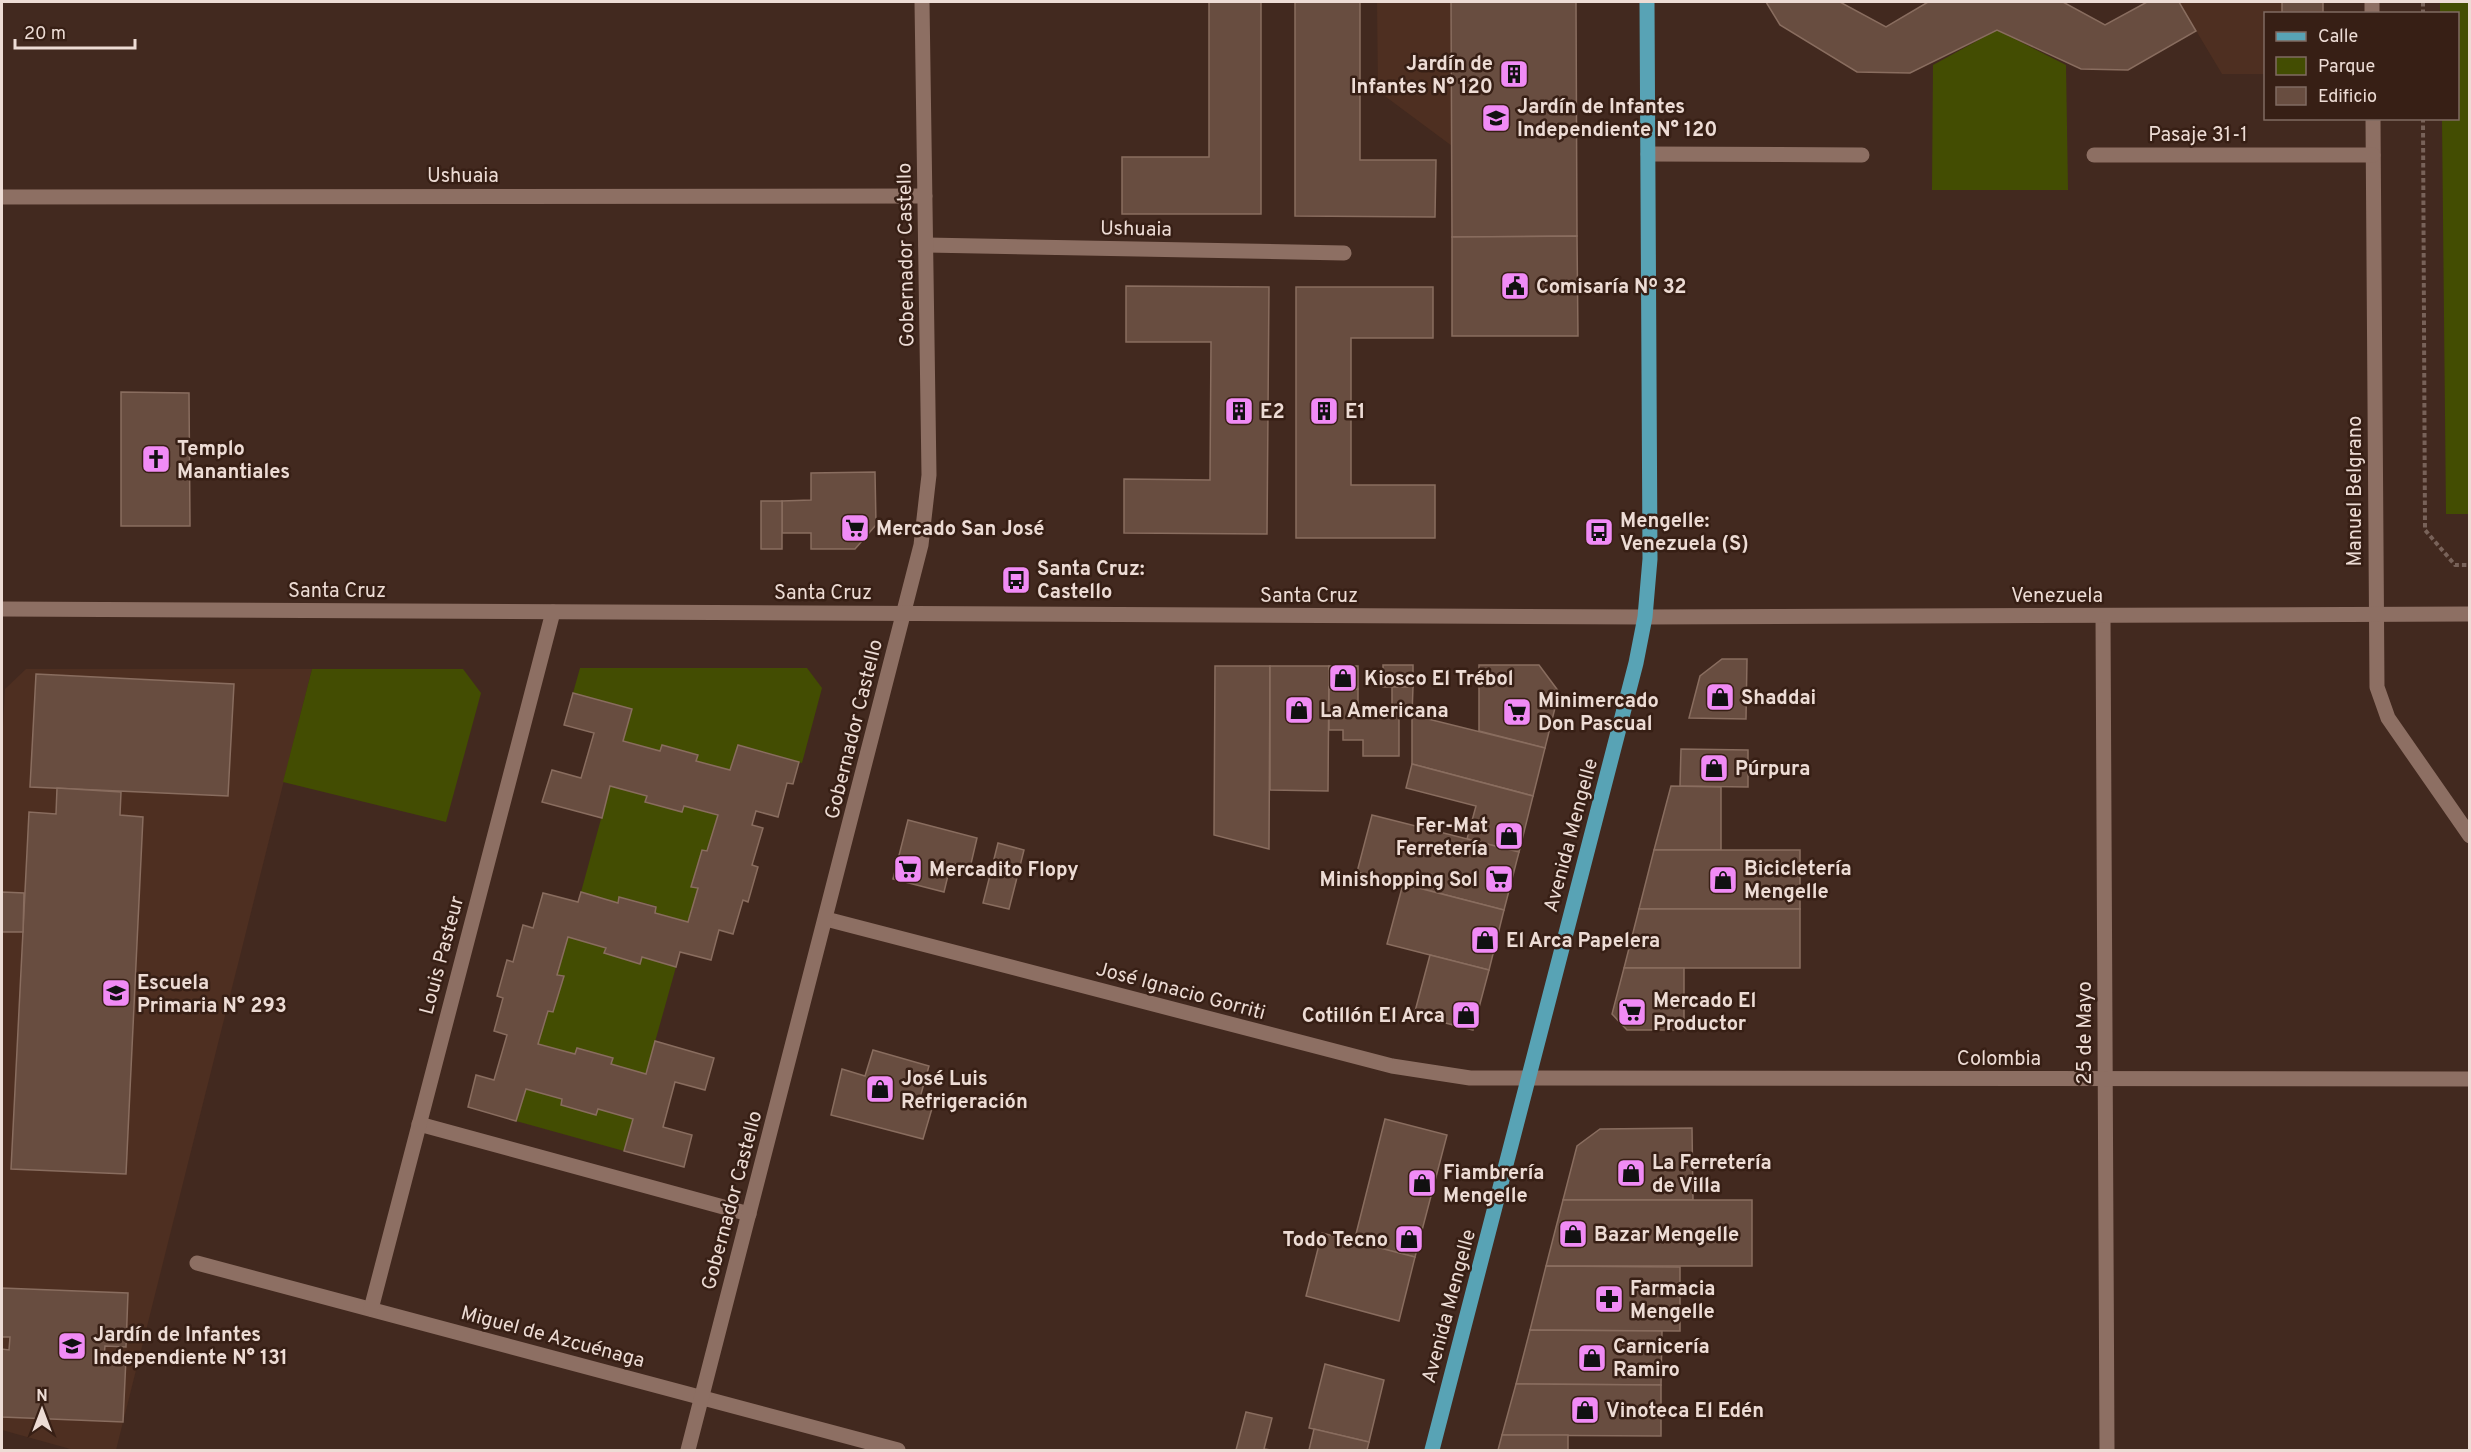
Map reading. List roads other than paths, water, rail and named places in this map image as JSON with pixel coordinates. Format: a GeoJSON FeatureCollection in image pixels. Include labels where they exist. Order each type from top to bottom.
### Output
{"type":"FeatureCollection","features":[{"type":"Feature","properties":{"kind":"main road","name":"Avenida Mengelle"},"geometry":{"type":"LineString","coordinates":[[1432,1450],[1636,663],[1645,618],[1650,559],[1647,2]]}},
{"type":"Feature","properties":{"kind":"street","name":"Gobernador Castello"},"geometry":{"type":"LineString","coordinates":[[687,1450],[921,545],[929,475],[922,2]]}},
{"type":"Feature","properties":{"kind":"street","name":"Manuel Belgrano"},"geometry":{"type":"LineString","coordinates":[[2373,120],[2376,673],[2381,703],[2398,735],[2469,836]]}},
{"type":"Feature","properties":{"kind":"street"},"geometry":{"type":"LineString","coordinates":[[1647,154],[1862,155]]}},
{"type":"Feature","properties":{"kind":"street","name":"Pasaje 31-1"},"geometry":{"type":"LineString","coordinates":[[2094,155],[2373,155]]}},
{"type":"Feature","properties":{"kind":"street","name":"Ushuaia"},"geometry":{"type":"LineString","coordinates":[[2,197],[925,195]]}},
{"type":"Feature","properties":{"kind":"street","name":"Ushuaia"},"geometry":{"type":"LineString","coordinates":[[926,245],[1344,253]]}},
{"type":"Feature","properties":{"kind":"street","name":"Santa Cruz"},"geometry":{"type":"LineString","coordinates":[[2,609],[1645,618]]}},
{"type":"Feature","properties":{"kind":"street","name":"Louis Pasteur"},"geometry":{"type":"LineString","coordinates":[[371,1309],[553,612]]}},
{"type":"Feature","properties":{"kind":"street","name":"Venezuela"},"geometry":{"type":"LineString","coordinates":[[1645,618],[2469,614]]}},
{"type":"Feature","properties":{"kind":"street","name":"25 de Mayo"},"geometry":{"type":"LineString","coordinates":[[2103,616],[2107,1450]]}},
{"type":"Feature","properties":{"kind":"street","name":"José Ignacio Gorriti"},"geometry":{"type":"LineString","coordinates":[[826,919],[1392,1066],[1470,1078],[1528,1079]]}},
{"type":"Feature","properties":{"kind":"street","name":"Colombia"},"geometry":{"type":"LineString","coordinates":[[1528,1079],[2469,1079]]}},
{"type":"Feature","properties":{"kind":"street"},"geometry":{"type":"LineString","coordinates":[[419,1125],[749,1214]]}},
{"type":"Feature","properties":{"kind":"street","name":"Miguel de Azcuénaga"},"geometry":{"type":"LineString","coordinates":[[197,1263],[898,1450]]}},
{"type":"Feature","properties":{"kind":"place","name":"Jardín de Infantes N° 120"},"geometry":{"type":"Point","coordinates":[1514,74]}},
{"type":"Feature","properties":{"kind":"place","name":"Jardín de Infantes Independiente N° 120"},"geometry":{"type":"Point","coordinates":[1496,118]}},
{"type":"Feature","properties":{"kind":"place","name":"Comisaría Nº 32"},"geometry":{"type":"Point","coordinates":[1515,286]}},
{"type":"Feature","properties":{"kind":"place","name":"E2"},"geometry":{"type":"Point","coordinates":[1239,411]}},
{"type":"Feature","properties":{"kind":"place","name":"E1"},"geometry":{"type":"Point","coordinates":[1324,411]}},
{"type":"Feature","properties":{"kind":"place","name":"Templo Manantiales"},"geometry":{"type":"Point","coordinates":[156,459]}},
{"type":"Feature","properties":{"kind":"place","name":"Mercado San José"},"geometry":{"type":"Point","coordinates":[855,528]}},
{"type":"Feature","properties":{"kind":"place","name":"Mengelle: Venezuela (S)"},"geometry":{"type":"Point","coordinates":[1599,532]}},
{"type":"Feature","properties":{"kind":"place","name":"Santa Cruz: Castello"},"geometry":{"type":"Point","coordinates":[1016,580]}},
{"type":"Feature","properties":{"kind":"place","name":"Kiosco El Trébol"},"geometry":{"type":"Point","coordinates":[1343,678]}},
{"type":"Feature","properties":{"kind":"place","name":"Shaddai"},"geometry":{"type":"Point","coordinates":[1720,697]}},
{"type":"Feature","properties":{"kind":"place","name":"La Americana"},"geometry":{"type":"Point","coordinates":[1299,710]}},
{"type":"Feature","properties":{"kind":"place","name":"Minimercado Don Pascual"},"geometry":{"type":"Point","coordinates":[1517,712]}},
{"type":"Feature","properties":{"kind":"place","name":"Púrpura"},"geometry":{"type":"Point","coordinates":[1714,768]}},
{"type":"Feature","properties":{"kind":"place","name":"Fer-Mat Ferretería"},"geometry":{"type":"Point","coordinates":[1509,836]}},
{"type":"Feature","properties":{"kind":"place","name":"Mercadito Flopy"},"geometry":{"type":"Point","coordinates":[908,869]}},
{"type":"Feature","properties":{"kind":"place","name":"Minishopping Sol"},"geometry":{"type":"Point","coordinates":[1499,879]}},
{"type":"Feature","properties":{"kind":"place","name":"Bicicletería Mengelle"},"geometry":{"type":"Point","coordinates":[1723,880]}},
{"type":"Feature","properties":{"kind":"place","name":"El Arca Papelera"},"geometry":{"type":"Point","coordinates":[1485,940]}},
{"type":"Feature","properties":{"kind":"place","name":"Escuela Primaria N° 293"},"geometry":{"type":"Point","coordinates":[116,993]}},
{"type":"Feature","properties":{"kind":"place","name":"Mercado El Productor"},"geometry":{"type":"Point","coordinates":[1632,1012]}},
{"type":"Feature","properties":{"kind":"place","name":"Cotillón El Arca"},"geometry":{"type":"Point","coordinates":[1466,1015]}},
{"type":"Feature","properties":{"kind":"place","name":"José Luis Refrigeración"},"geometry":{"type":"Point","coordinates":[880,1089]}},
{"type":"Feature","properties":{"kind":"place","name":"La Ferretería de Villa"},"geometry":{"type":"Point","coordinates":[1631,1173]}},
{"type":"Feature","properties":{"kind":"place","name":"Fiambrería Mengelle"},"geometry":{"type":"Point","coordinates":[1422,1183]}},
{"type":"Feature","properties":{"kind":"place","name":"Bazar Mengelle"},"geometry":{"type":"Point","coordinates":[1573,1234]}},
{"type":"Feature","properties":{"kind":"place","name":"Todo Tecno"},"geometry":{"type":"Point","coordinates":[1409,1239]}},
{"type":"Feature","properties":{"kind":"place","name":"Farmacia Mengelle"},"geometry":{"type":"Point","coordinates":[1609,1299]}},
{"type":"Feature","properties":{"kind":"place","name":"Jardín de Infantes Independiente N° 131"},"geometry":{"type":"Point","coordinates":[72,1346]}},
{"type":"Feature","properties":{"kind":"place","name":"Carnicería Ramiro"},"geometry":{"type":"Point","coordinates":[1592,1358]}},
{"type":"Feature","properties":{"kind":"place","name":"Vinoteca El Edén"},"geometry":{"type":"Point","coordinates":[1585,1410]}}]}
